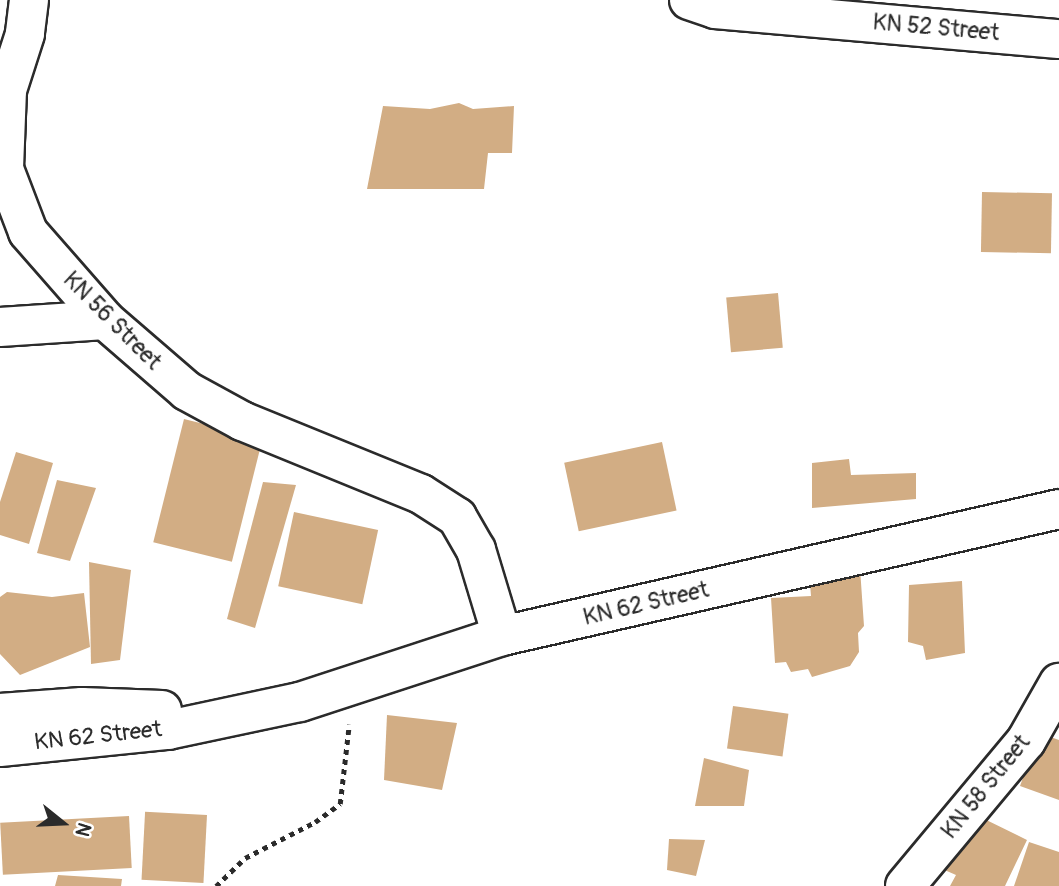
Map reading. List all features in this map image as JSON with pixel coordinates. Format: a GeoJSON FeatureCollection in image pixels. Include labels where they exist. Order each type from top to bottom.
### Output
{"type":"FeatureCollection","features":[{"type":"Feature","properties":{"kind":"street","name":"KN 56 Street"},"geometry":{"type":"LineString","coordinates":[[29,0],[25,34],[7,90],[4,169],[28,232],[105,320],[187,391],[242,421],[421,494],[457,517],[476,550],[502,636]]}},
{"type":"Feature","properties":{"kind":"street","name":"KN 52 Street"},"geometry":{"type":"LineString","coordinates":[[689,0],[715,9],[1059,38]]}},
{"type":"Feature","properties":{"kind":"street"},"geometry":{"type":"LineString","coordinates":[[0,327],[105,320]]}},
{"type":"Feature","properties":{"kind":"street","name":"KN 62 Street"},"geometry":{"type":"LineString","coordinates":[[0,747],[168,730],[300,702],[502,636],[1059,509]]}},
{"type":"Feature","properties":{"kind":"street","name":"KN 58 Street"},"geometry":{"type":"LineString","coordinates":[[905,886],[1026,741],[1059,683]]}},
{"type":"Feature","properties":{"kind":"street","name":"KN 62 Street"},"geometry":{"type":"LineString","coordinates":[[0,713],[82,707],[237,714]]}},
{"type":"Feature","properties":{"kind":"path"},"geometry":{"type":"LineString","coordinates":[[216,886],[245,858],[315,822],[340,804],[353,686]]}},
{"type":"Feature","properties":{"kind":"building"},"geometry":{"type":"Polygon","coordinates":[[[459,103],[473,109],[514,106],[512,153],[488,153],[484,189],[367,189],[383,106],[430,109],[459,103]]]}},
{"type":"Feature","properties":{"kind":"building"},"geometry":{"type":"Polygon","coordinates":[[[982,192],[1052,193],[1051,253],[981,252],[982,192]]]}},
{"type":"Feature","properties":{"kind":"building"},"geometry":{"type":"Polygon","coordinates":[[[778,293],[783,348],[731,352],[726,298],[778,293]]]}},
{"type":"Feature","properties":{"kind":"building"},"geometry":{"type":"Polygon","coordinates":[[[184,419],[263,439],[232,562],[153,542],[184,419]]]}},
{"type":"Feature","properties":{"kind":"building"},"geometry":{"type":"Polygon","coordinates":[[[662,442],[677,510],[579,531],[564,463],[662,442]]]}},
{"type":"Feature","properties":{"kind":"building"},"geometry":{"type":"Polygon","coordinates":[[[16,452],[53,463],[29,544],[0,535],[0,502],[16,452]]]}},
{"type":"Feature","properties":{"kind":"building"},"geometry":{"type":"Polygon","coordinates":[[[849,459],[851,475],[916,473],[916,499],[812,508],[812,463],[849,459]]]}},
{"type":"Feature","properties":{"kind":"building"},"geometry":{"type":"Polygon","coordinates":[[[57,480],[96,488],[70,561],[37,553],[57,480]]]}},
{"type":"Feature","properties":{"kind":"building"},"geometry":{"type":"Polygon","coordinates":[[[263,482],[296,485],[255,628],[227,619],[263,482]]]}},
{"type":"Feature","properties":{"kind":"building"},"geometry":{"type":"Polygon","coordinates":[[[294,512],[378,530],[362,604],[278,586],[294,512]]]}},
{"type":"Feature","properties":{"kind":"building"},"geometry":{"type":"Polygon","coordinates":[[[89,562],[131,570],[120,660],[91,664],[89,562]]]}},
{"type":"Feature","properties":{"kind":"building"},"geometry":{"type":"Polygon","coordinates":[[[860,568],[864,626],[858,633],[859,652],[850,666],[812,677],[808,669],[791,672],[786,662],[775,663],[771,598],[811,596],[809,571],[860,568]]]}},
{"type":"Feature","properties":{"kind":"building"},"geometry":{"type":"Polygon","coordinates":[[[962,581],[965,653],[926,660],[923,646],[908,642],[909,585],[962,581]]]}},
{"type":"Feature","properties":{"kind":"building"},"geometry":{"type":"Polygon","coordinates":[[[7,592],[52,597],[84,593],[90,647],[20,675],[0,654],[0,597],[7,592]]]}},
{"type":"Feature","properties":{"kind":"building"},"geometry":{"type":"Polygon","coordinates":[[[733,706],[788,714],[782,756],[727,749],[733,706]]]}},
{"type":"Feature","properties":{"kind":"building"},"geometry":{"type":"Polygon","coordinates":[[[387,715],[457,723],[442,790],[384,780],[387,715]]]}},
{"type":"Feature","properties":{"kind":"building"},"geometry":{"type":"Polygon","coordinates":[[[1039,733],[1059,740],[1059,800],[1020,786],[1039,733]]]}},
{"type":"Feature","properties":{"kind":"building"},"geometry":{"type":"Polygon","coordinates":[[[704,758],[749,770],[744,806],[695,806],[704,758]]]}},
{"type":"Feature","properties":{"kind":"building"},"geometry":{"type":"Polygon","coordinates":[[[968,811],[1027,840],[1005,886],[950,886],[956,875],[940,868],[968,811]]]}},
{"type":"Feature","properties":{"kind":"building"},"geometry":{"type":"Polygon","coordinates":[[[145,812],[207,815],[203,883],[142,880],[145,812]]]}},
{"type":"Feature","properties":{"kind":"building"},"geometry":{"type":"Polygon","coordinates":[[[129,816],[132,868],[3,875],[0,823],[129,816]]]}},
{"type":"Feature","properties":{"kind":"building"},"geometry":{"type":"Polygon","coordinates":[[[669,839],[705,840],[696,876],[667,870],[669,839]]]}},
{"type":"Feature","properties":{"kind":"building"},"geometry":{"type":"Polygon","coordinates":[[[1029,842],[1059,852],[1059,886],[1014,886],[1029,842]]]}},
{"type":"Feature","properties":{"kind":"building"},"geometry":{"type":"Polygon","coordinates":[[[58,875],[122,879],[121,886],[55,886],[58,875]]]}}]}
